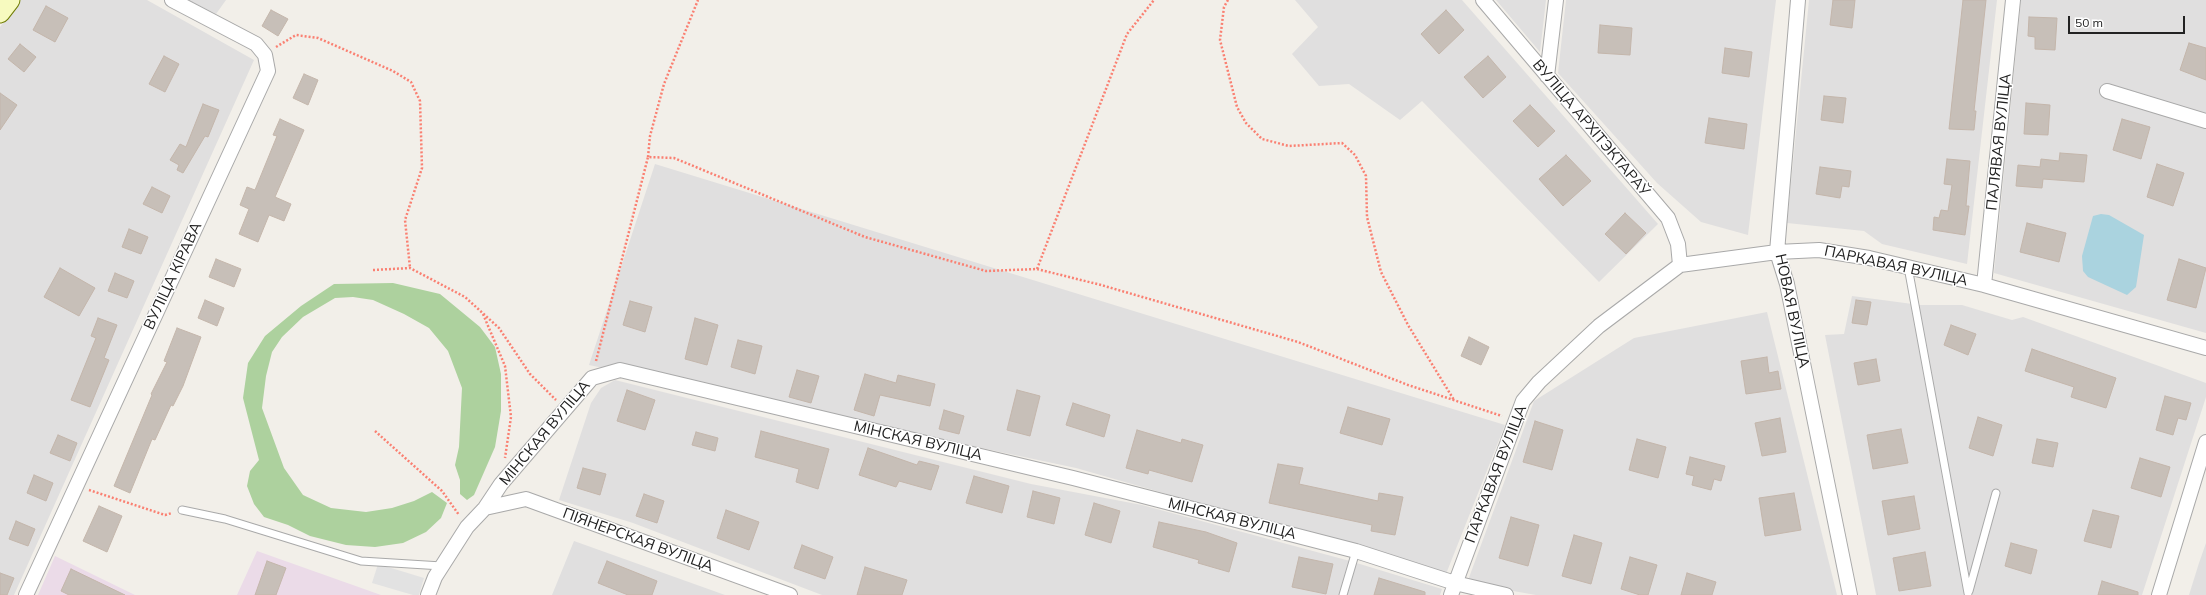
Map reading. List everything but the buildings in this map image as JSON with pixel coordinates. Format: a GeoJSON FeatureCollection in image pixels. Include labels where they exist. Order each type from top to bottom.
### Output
{"type":"FeatureCollection","features":[{"type":"Feature","properties":{"kind":"street"},"geometry":{"type":"LineString","coordinates":[[0,13],[10,0]]}},
{"type":"Feature","properties":{"kind":"street"},"geometry":{"type":"LineString","coordinates":[[172,0],[256,44],[265,54]]}},
{"type":"Feature","properties":{"kind":"street","name":"ВУЛІЦА АРХІТЭКТАРАЎ"},"geometry":{"type":"LineString","coordinates":[[1483,0],[1668,218],[1678,244],[1680,265]]}},
{"type":"Feature","properties":{"kind":"street"},"geometry":{"type":"LineString","coordinates":[[1547,76],[1556,0]]}},
{"type":"Feature","properties":{"kind":"street","name":"НОВАЯ ВУЛІЦА"},"geometry":{"type":"LineString","coordinates":[[1798,0],[1777,252],[1787,284],[1850,595]]}},
{"type":"Feature","properties":{"kind":"street","name":"ПАЛЯВАЯ ВУЛІЦА"},"geometry":{"type":"LineString","coordinates":[[1984,285],[2013,0]]}},
{"type":"Feature","properties":{"kind":"street","name":"ВУЛІЦА КІРАВА"},"geometry":{"type":"LineString","coordinates":[[26,595],[268,71],[265,54]]}},
{"type":"Feature","properties":{"kind":"street"},"geometry":{"type":"LineString","coordinates":[[2107,91],[2206,120]]}},
{"type":"Feature","properties":{"kind":"street","name":"ПАРКАВАЯ ВУЛІЦА"},"geometry":{"type":"LineString","coordinates":[[1453,589],[1523,401],[1539,382],[1599,326],[1680,265],[1777,252],[1819,250],[1908,267],[1984,285],[2206,348]]}},
{"type":"Feature","properties":{"kind":"street","name":"МІНСКАЯ ВУЛІЦА"},"geometry":{"type":"LineString","coordinates":[[428,595],[435,577],[467,526],[485,508],[501,484],[565,409],[592,378],[620,370],[1073,478],[1356,550],[1453,589],[1506,595]]}},
{"type":"Feature","properties":{"kind":"street"},"geometry":{"type":"LineString","coordinates":[[2159,595],[2206,442]]}},
{"type":"Feature","properties":{"kind":"street","name":"ПІЯНЕРСКАЯ ВУЛІЦА"},"geometry":{"type":"LineString","coordinates":[[485,508],[526,499],[790,595]]}},
{"type":"Feature","properties":{"kind":"lane"},"geometry":{"type":"LineString","coordinates":[[1908,267],[1968,594]]}},
{"type":"Feature","properties":{"kind":"lane"},"geometry":{"type":"LineString","coordinates":[[1968,594],[1996,493]]}},
{"type":"Feature","properties":{"kind":"lane"},"geometry":{"type":"LineString","coordinates":[[182,510],[225,519],[361,561],[442,566]]}},
{"type":"Feature","properties":{"kind":"lane"},"geometry":{"type":"LineString","coordinates":[[1343,595],[1356,550]]}},
{"type":"Feature","properties":{"kind":"path"},"geometry":{"type":"LineString","coordinates":[[592,378],[648,157],[650,136],[664,84],[698,0]]}},
{"type":"Feature","properties":{"kind":"path"},"geometry":{"type":"LineString","coordinates":[[1037,269],[1127,34],[1154,0]]}},
{"type":"Feature","properties":{"kind":"path"},"geometry":{"type":"LineString","coordinates":[[1228,0],[1224,7],[1220,40],[1237,107],[1246,123],[1262,139],[1289,146],[1317,146],[1342,143],[1355,155],[1366,176],[1367,217],[1381,272],[1408,325],[1454,400]]}},
{"type":"Feature","properties":{"kind":"path"},"geometry":{"type":"LineString","coordinates":[[265,54],[296,35],[318,38],[393,71],[411,82],[420,101],[422,168],[404,220],[410,268]]}},
{"type":"Feature","properties":{"kind":"path"},"geometry":{"type":"LineString","coordinates":[[648,157],[674,158],[866,237],[986,272],[1037,269],[1101,285],[1298,342],[1454,400],[1516,421]]}},
{"type":"Feature","properties":{"kind":"path"},"geometry":{"type":"LineString","coordinates":[[373,270],[410,268],[465,297],[499,328],[530,374],[565,409]]}},
{"type":"Feature","properties":{"kind":"path"},"geometry":{"type":"LineString","coordinates":[[482,313],[505,366],[511,417],[501,484]]}},
{"type":"Feature","properties":{"kind":"path"},"geometry":{"type":"LineString","coordinates":[[375,431],[442,491],[467,526]]}},
{"type":"Feature","properties":{"kind":"path"},"geometry":{"type":"LineString","coordinates":[[76,486],[165,515],[182,510]]}},
{"type":"Feature","properties":{"kind":"shaded area"},"geometry":{"type":"Polygon","coordinates":[[[21,0],[147,0],[254,60],[14,595],[0,595],[0,27],[21,0]]]}},
{"type":"Feature","properties":{"kind":"shaded area"},"geometry":{"type":"Polygon","coordinates":[[[188,0],[226,0],[216,14],[188,0]]]}},
{"type":"Feature","properties":{"kind":"shaded area"},"geometry":{"type":"Polygon","coordinates":[[[1295,0],[1462,0],[1658,224],[1599,282],[1422,101],[1400,120],[1349,84],[1319,86],[1292,54],[1318,27],[1295,0]]]}},
{"type":"Feature","properties":{"kind":"shaded area"},"geometry":{"type":"Polygon","coordinates":[[[1496,0],[1546,0],[1540,52],[1496,0]]]}},
{"type":"Feature","properties":{"kind":"shaded area"},"geometry":{"type":"Polygon","coordinates":[[[1566,0],[1776,0],[1748,235],[1701,222],[1657,183],[1558,73],[1566,0]]]}},
{"type":"Feature","properties":{"kind":"shaded area"},"geometry":{"type":"Polygon","coordinates":[[[1809,0],[1997,0],[1967,264],[1882,244],[1864,231],[1787,223],[1809,0]]]}},
{"type":"Feature","properties":{"kind":"shaded area"},"geometry":{"type":"Polygon","coordinates":[[[2021,0],[2206,0],[2206,333],[1994,273],[2021,0]]]}},
{"type":"Feature","properties":{"kind":"shaded area"},"geometry":{"type":"Polygon","coordinates":[[[655,164],[1505,425],[1446,574],[1076,468],[589,365],[655,164]]]}},
{"type":"Feature","properties":{"kind":"shaded area"},"geometry":{"type":"Polygon","coordinates":[[[1852,296],[1920,305],[1962,305],[2012,320],[2023,317],[2206,383],[2206,397],[2142,595],[1876,595],[1825,335],[1844,334],[1852,296]]]}},
{"type":"Feature","properties":{"kind":"shaded area"},"geometry":{"type":"Polygon","coordinates":[[[1767,312],[1837,595],[1536,595],[1467,583],[1534,401],[1634,338],[1767,312]]]}},
{"type":"Feature","properties":{"kind":"shaded area"},"geometry":{"type":"Polygon","coordinates":[[[615,380],[1031,484],[1142,505],[1350,561],[1442,589],[1440,595],[822,595],[633,523],[559,500],[591,403],[601,388],[615,380]]]}},
{"type":"Feature","properties":{"kind":"shaded area"},"geometry":{"type":"Polygon","coordinates":[[[574,541],[725,595],[552,595],[574,541]]]}},
{"type":"Feature","properties":{"kind":"shaded area"},"geometry":{"type":"Polygon","coordinates":[[[2206,543],[2206,595],[2189,595],[2199,563],[2206,543]]]}},
{"type":"Feature","properties":{"kind":"shaded area"},"geometry":{"type":"Polygon","coordinates":[[[257,551],[381,595],[237,595],[257,551]]]}},
{"type":"Feature","properties":{"kind":"shaded area"},"geometry":{"type":"Polygon","coordinates":[[[55,556],[135,595],[38,595],[55,556]]]}},
{"type":"Feature","properties":{"kind":"shaded area"},"geometry":{"type":"Polygon","coordinates":[[[378,564],[424,578],[419,595],[413,595],[372,583],[378,564]]]}},
{"type":"Feature","properties":{"kind":"green space"},"geometry":{"type":"Polygon","coordinates":[[[393,283],[440,294],[480,327],[495,347],[501,374],[501,411],[495,447],[474,495],[467,500],[460,494],[460,480],[455,465],[459,447],[462,388],[448,351],[429,328],[404,314],[373,300],[353,297],[335,298],[303,317],[282,337],[272,352],[266,376],[262,408],[284,468],[303,495],[331,508],[366,512],[392,508],[414,501],[432,492],[447,503],[441,518],[426,532],[403,543],[375,547],[346,545],[310,536],[288,525],[264,517],[254,504],[247,486],[250,471],[259,460],[243,398],[248,363],[265,336],[301,306],[334,284],[393,283]]]}},
{"type":"Feature","properties":{"kind":"water"},"geometry":{"type":"Polygon","coordinates":[[[2101,214],[2109,215],[2144,235],[2136,287],[2127,295],[2088,277],[2083,271],[2082,256],[2093,216],[2101,214]]]}}]}
